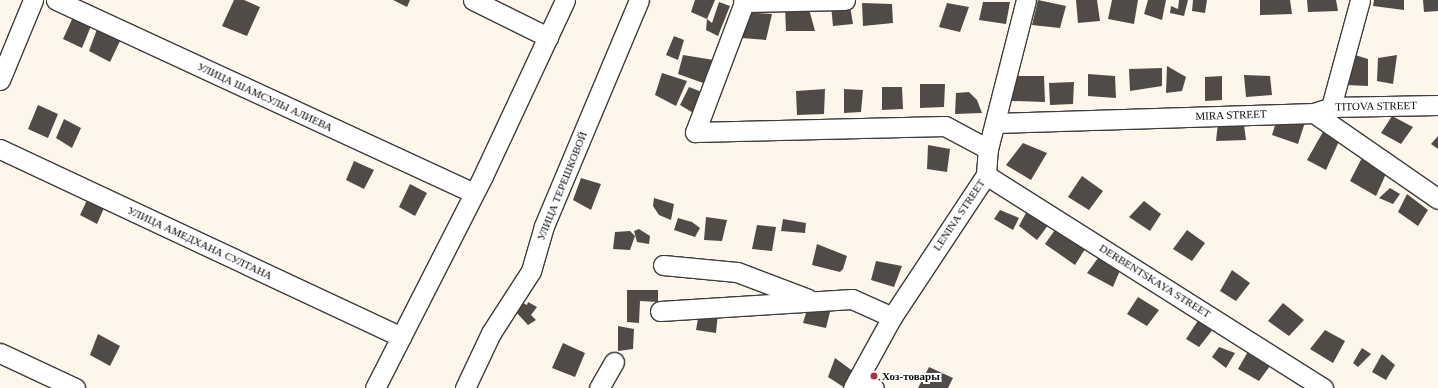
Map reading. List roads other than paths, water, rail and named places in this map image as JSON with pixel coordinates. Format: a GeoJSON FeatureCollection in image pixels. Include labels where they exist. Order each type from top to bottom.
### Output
{"type":"FeatureCollection","features":[{"type":"Feature","properties":{"kind":"street"},"geometry":{"type":"LineString","coordinates":[[0,80],[33,0]]}},
{"type":"Feature","properties":{"kind":"street","name":"УЛИЦА ШАМСУЛЫ АЛИЕВА"},"geometry":{"type":"LineString","coordinates":[[56,0],[474,193]]}},
{"type":"Feature","properties":{"kind":"street"},"geometry":{"type":"LineString","coordinates":[[473,0],[548,37]]}},
{"type":"Feature","properties":{"kind":"street"},"geometry":{"type":"LineString","coordinates":[[375,388],[474,193],[565,0]]}},
{"type":"Feature","properties":{"kind":"street","name":"УЛИЦА ТЕРЕШКОВОЙ"},"geometry":{"type":"LineString","coordinates":[[465,388],[491,333],[531,271],[544,226],[639,0]]}},
{"type":"Feature","properties":{"kind":"street"},"geometry":{"type":"LineString","coordinates":[[845,0],[744,1],[695,132],[945,126],[988,149]]}},
{"type":"Feature","properties":{"kind":"street","name":"LENINA STREET"},"geometry":{"type":"LineString","coordinates":[[861,385],[892,317],[986,175],[988,149],[997,123],[1026,0]]}},
{"type":"Feature","properties":{"kind":"street"},"geometry":{"type":"LineString","coordinates":[[1360,0],[1323,110],[1438,199]]}},
{"type":"Feature","properties":{"kind":"street","name":"TITOVA STREET"},"geometry":{"type":"LineString","coordinates":[[1323,110],[1438,105]]}},
{"type":"Feature","properties":{"kind":"street","name":"MIRA STREET"},"geometry":{"type":"LineString","coordinates":[[997,123],[1323,110]]}},
{"type":"Feature","properties":{"kind":"street","name":"УЛИЦА АМЕДХАНА СУЛТАНА"},"geometry":{"type":"LineString","coordinates":[[0,149],[401,337]]}},
{"type":"Feature","properties":{"kind":"street","name":"DERBENTSKAYA STREET"},"geometry":{"type":"LineString","coordinates":[[986,175],[1323,388]]}},
{"type":"Feature","properties":{"kind":"street"},"geometry":{"type":"LineString","coordinates":[[663,265],[737,272],[812,300]]}},
{"type":"Feature","properties":{"kind":"street"},"geometry":{"type":"LineString","coordinates":[[660,311],[852,298],[892,317]]}},
{"type":"Feature","properties":{"kind":"street"},"geometry":{"type":"LineString","coordinates":[[0,353],[75,388]]}},
{"type":"Feature","properties":{"kind":"street"},"geometry":{"type":"LineString","coordinates":[[599,388],[614,362]]}},
{"type":"Feature","properties":{"kind":"place","name":"Хоз-товары"},"geometry":{"type":"Point","coordinates":[874,376]}}]}
